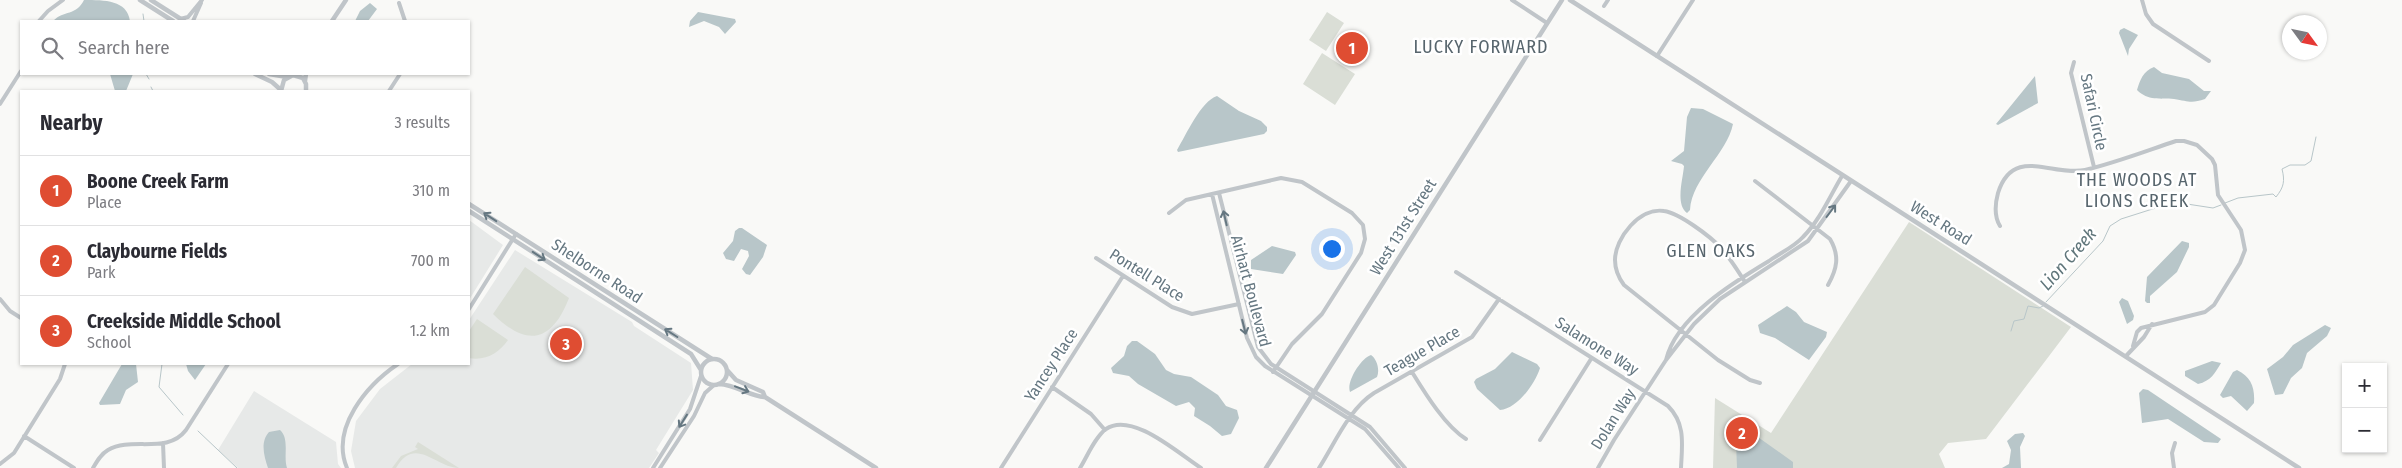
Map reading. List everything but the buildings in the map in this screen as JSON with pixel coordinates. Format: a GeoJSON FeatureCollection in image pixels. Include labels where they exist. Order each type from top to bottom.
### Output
{"type":"FeatureCollection","features":[{"type":"Feature","properties":{"kind":"street"},"geometry":{"type":"LineString","coordinates":[[40,20],[48,11],[63,0]]}},
{"type":"Feature","properties":{"kind":"street"},"geometry":{"type":"LineString","coordinates":[[140,0],[171,20]]}},
{"type":"Feature","properties":{"kind":"street"},"geometry":{"type":"LineString","coordinates":[[151,0],[182,20],[188,17],[202,0]]}},
{"type":"Feature","properties":{"kind":"street"},"geometry":{"type":"LineString","coordinates":[[193,20],[202,0]]}},
{"type":"Feature","properties":{"kind":"street"},"geometry":{"type":"LineString","coordinates":[[333,20],[346,0]]}},
{"type":"Feature","properties":{"kind":"street"},"geometry":{"type":"LineString","coordinates":[[1512,0],[1547,23]]}},
{"type":"Feature","properties":{"kind":"street","name":"West 131st Street"},"geometry":{"type":"LineString","coordinates":[[1266,468],[1562,0]]}},
{"type":"Feature","properties":{"kind":"street","name":"West Road"},"geometry":{"type":"LineString","coordinates":[[1570,0],[1842,176],[2041,301],[2298,468]]}},
{"type":"Feature","properties":{"kind":"street"},"geometry":{"type":"LineString","coordinates":[[1604,6],[1608,0]]}},
{"type":"Feature","properties":{"kind":"street"},"geometry":{"type":"LineString","coordinates":[[1657,56],[1693,0]]}},
{"type":"Feature","properties":{"kind":"street"},"geometry":{"type":"LineString","coordinates":[[2142,0],[2146,14],[2153,24],[2209,61]]}},
{"type":"Feature","properties":{"kind":"street"},"geometry":{"type":"LineString","coordinates":[[399,4],[405,20]]}},
{"type":"Feature","properties":{"kind":"street","name":"Safari Circle"},"geometry":{"type":"LineString","coordinates":[[2074,62],[2071,74],[2094,167]]}},
{"type":"Feature","properties":{"kind":"street"},"geometry":{"type":"LineString","coordinates":[[0,104],[20,73]]}},
{"type":"Feature","properties":{"kind":"street"},"geometry":{"type":"LineString","coordinates":[[257,75],[272,82],[280,90]]}},
{"type":"Feature","properties":{"kind":"street"},"geometry":{"type":"LineString","coordinates":[[275,75],[287,77]]}},
{"type":"Feature","properties":{"kind":"street"},"geometry":{"type":"LineString","coordinates":[[281,90],[282,82],[292,75]]}},
{"type":"Feature","properties":{"kind":"street"},"geometry":{"type":"LineString","coordinates":[[296,75],[305,81]]}},
{"type":"Feature","properties":{"kind":"street"},"geometry":{"type":"LineString","coordinates":[[306,75],[306,90]]}},
{"type":"Feature","properties":{"kind":"street"},"geometry":{"type":"LineString","coordinates":[[390,90],[399,75]]}},
{"type":"Feature","properties":{"kind":"street"},"geometry":{"type":"LineString","coordinates":[[2000,226],[1995,218],[1997,197],[2002,185],[2014,171],[2028,165],[2078,171],[2176,141],[2191,143],[2202,149],[2215,165],[2217,192],[2221,201],[2242,230],[2244,250],[2240,263],[2214,305],[2200,314],[2152,324],[2139,330],[2133,346],[2126,356]]}},
{"type":"Feature","properties":{"kind":"street","name":"Dolan Way"},"geometry":{"type":"LineString","coordinates":[[1666,360],[1668,352],[1682,331],[1703,308],[1742,278],[1798,242],[1812,226],[1842,176]]}},
{"type":"Feature","properties":{"kind":"street"},"geometry":{"type":"LineString","coordinates":[[1169,213],[1186,200],[1281,178],[1296,180],[1359,219],[1365,232],[1361,253],[1322,314],[1292,344],[1273,372]]}},
{"type":"Feature","properties":{"kind":"street","name":"Dolan Way"},"geometry":{"type":"LineString","coordinates":[[1598,468],[1666,360],[1686,334],[1707,312],[1745,282],[1808,241],[1851,181]]}},
{"type":"Feature","properties":{"kind":"street"},"geometry":{"type":"LineString","coordinates":[[1755,182],[1830,239],[1837,257],[1836,268],[1828,285]]}},
{"type":"Feature","properties":{"kind":"street","name":"Airhart Boulevard"},"geometry":{"type":"LineString","coordinates":[[1219,193],[1245,303],[1258,347],[1266,360],[1315,390],[1350,417]]}},
{"type":"Feature","properties":{"kind":"street","name":"Airhart Boulevard"},"geometry":{"type":"LineString","coordinates":[[1212,194],[1250,348],[1260,362],[1273,372],[1311,396],[1350,417]]}},
{"type":"Feature","properties":{"kind":"street","name":"Shelborne Road"},"geometry":{"type":"LineString","coordinates":[[470,205],[712,359]]}},
{"type":"Feature","properties":{"kind":"street"},"geometry":{"type":"LineString","coordinates":[[1745,282],[1722,248],[1674,214],[1665,211],[1652,211],[1637,220],[1617,250],[1615,259],[1619,278],[1635,295],[1718,360],[1750,380],[1760,383]]}},
{"type":"Feature","properties":{"kind":"street","name":"Shelborne Road"},"geometry":{"type":"LineString","coordinates":[[470,212],[691,354],[698,362],[701,370]]}},
{"type":"Feature","properties":{"kind":"street"},"geometry":{"type":"LineString","coordinates":[[470,307],[516,234]]}},
{"type":"Feature","properties":{"kind":"street","name":"Pontell Place"},"geometry":{"type":"LineString","coordinates":[[1096,258],[1172,308],[1185,313],[1192,314],[1245,303]]}},
{"type":"Feature","properties":{"kind":"street","name":"Salamone Way"},"geometry":{"type":"LineString","coordinates":[[1456,272],[1668,406],[1679,421],[1682,435],[1681,468]]}},
{"type":"Feature","properties":{"kind":"street","name":"Yancey Place"},"geometry":{"type":"LineString","coordinates":[[1001,468],[1123,276]]}},
{"type":"Feature","properties":{"kind":"street"},"geometry":{"type":"LineString","coordinates":[[0,299],[10,311],[20,317]]}},
{"type":"Feature","properties":{"kind":"street","name":"Teague Place"},"geometry":{"type":"LineString","coordinates":[[1320,468],[1350,417],[1370,396],[1472,337],[1499,299]]}},
{"type":"Feature","properties":{"kind":"street"},"geometry":{"type":"LineString","coordinates":[[2133,346],[2144,337],[2152,324]]}},
{"type":"Feature","properties":{"kind":"street"},"geometry":{"type":"LineString","coordinates":[[653,468],[692,406],[701,370],[704,364],[712,359],[720,361],[736,380],[763,392],[765,397],[876,468]]}},
{"type":"Feature","properties":{"kind":"street"},"geometry":{"type":"LineString","coordinates":[[1540,440],[1592,359]]}},
{"type":"Feature","properties":{"kind":"street"},"geometry":{"type":"LineString","coordinates":[[0,464],[12,457],[60,379],[65,365]]}},
{"type":"Feature","properties":{"kind":"street"},"geometry":{"type":"LineString","coordinates":[[93,468],[103,454],[113,448],[164,444],[175,441],[184,433],[227,365]]}},
{"type":"Feature","properties":{"kind":"street"},"geometry":{"type":"LineString","coordinates":[[347,468],[342,443],[348,422],[370,388],[397,365]]}},
{"type":"Feature","properties":{"kind":"street"},"geometry":{"type":"LineString","coordinates":[[660,468],[694,416],[705,393],[725,379],[726,370]]}},
{"type":"Feature","properties":{"kind":"street"},"geometry":{"type":"LineString","coordinates":[[1412,372],[1425,393],[1459,434],[1466,439]]}},
{"type":"Feature","properties":{"kind":"street"},"geometry":{"type":"LineString","coordinates":[[701,376],[707,383],[735,386],[759,397],[765,397]]}},
{"type":"Feature","properties":{"kind":"street"},"geometry":{"type":"LineString","coordinates":[[1052,387],[1091,414],[1105,430]]}},
{"type":"Feature","properties":{"kind":"street"},"geometry":{"type":"LineString","coordinates":[[1350,417],[1374,437],[1399,468]]}},
{"type":"Feature","properties":{"kind":"street"},"geometry":{"type":"LineString","coordinates":[[1350,417],[1377,433],[1405,468]]}},
{"type":"Feature","properties":{"kind":"street"},"geometry":{"type":"LineString","coordinates":[[1080,468],[1105,430],[1124,424],[1139,428],[1201,468]]}},
{"type":"Feature","properties":{"kind":"street"},"geometry":{"type":"LineString","coordinates":[[24,436],[74,468]]}},
{"type":"Feature","properties":{"kind":"street"},"geometry":{"type":"LineString","coordinates":[[2174,468],[2172,453],[2175,443]]}},
{"type":"Feature","properties":{"kind":"street"},"geometry":{"type":"LineString","coordinates":[[164,444],[164,468]]}},
{"type":"Feature","properties":{"kind":"shaded area"},"geometry":{"type":"Polygon","coordinates":[[[84,0],[100,0],[114,3],[124,9],[130,20],[54,20],[61,15],[74,11],[84,0]]]}},
{"type":"Feature","properties":{"kind":"shaded area"},"geometry":{"type":"Polygon","coordinates":[[[370,3],[377,9],[369,20],[356,20],[360,11],[370,3]]]}},
{"type":"Feature","properties":{"kind":"shaded area"},"geometry":{"type":"Polygon","coordinates":[[[698,12],[735,19],[736,22],[725,34],[719,27],[704,21],[689,27],[690,21],[698,12]]]}},
{"type":"Feature","properties":{"kind":"shaded area"},"geometry":{"type":"Polygon","coordinates":[[[1327,12],[1344,23],[1326,51],[1309,40],[1327,12]]]}},
{"type":"Feature","properties":{"kind":"shaded area"},"geometry":{"type":"Polygon","coordinates":[[[2124,28],[2138,35],[2129,49],[2128,56],[2119,33],[2124,28]]]}},
{"type":"Feature","properties":{"kind":"shaded area"},"geometry":{"type":"Polygon","coordinates":[[[1322,53],[1355,74],[1335,105],[1303,84],[1322,53]]]}},
{"type":"Feature","properties":{"kind":"shaded area"},"geometry":{"type":"Polygon","coordinates":[[[2154,67],[2162,73],[2189,79],[2204,91],[2211,91],[2205,99],[2193,102],[2145,96],[2137,90],[2145,73],[2154,67]]]}},
{"type":"Feature","properties":{"kind":"shaded area"},"geometry":{"type":"Polygon","coordinates":[[[110,75],[133,75],[126,90],[115,90],[110,75]]]}},
{"type":"Feature","properties":{"kind":"shaded area"},"geometry":{"type":"Polygon","coordinates":[[[2035,76],[2038,103],[1998,125],[1996,124],[2035,76]]]}},
{"type":"Feature","properties":{"kind":"shaded area"},"geometry":{"type":"Polygon","coordinates":[[[1217,96],[1239,111],[1261,121],[1267,127],[1267,131],[1264,134],[1178,152],[1177,150],[1200,111],[1205,104],[1217,96]]]}},
{"type":"Feature","properties":{"kind":"shaded area"},"geometry":{"type":"Polygon","coordinates":[[[1691,108],[1703,109],[1733,124],[1724,146],[1697,187],[1692,198],[1690,210],[1687,213],[1681,204],[1681,184],[1684,166],[1671,161],[1684,151],[1687,117],[1691,108]]]}},
{"type":"Feature","properties":{"kind":"shaded area"},"geometry":{"type":"Polygon","coordinates":[[[470,221],[503,245],[470,298],[470,221]]]}},
{"type":"Feature","properties":{"kind":"shaded area"},"geometry":{"type":"Polygon","coordinates":[[[1909,222],[2071,327],[1986,439],[1948,443],[1939,454],[1945,468],[1713,468],[1715,398],[1771,433],[1909,222]]]}},
{"type":"Feature","properties":{"kind":"shaded area"},"geometry":{"type":"Polygon","coordinates":[[[742,228],[767,245],[763,257],[750,275],[746,274],[742,269],[749,256],[748,251],[741,249],[734,261],[726,259],[723,253],[733,241],[735,231],[742,228]]]}},
{"type":"Feature","properties":{"kind":"shaded area"},"geometry":{"type":"Polygon","coordinates":[[[2182,241],[2189,243],[2189,247],[2177,272],[2150,296],[2150,303],[2147,303],[2145,301],[2147,277],[2182,241]]]}},
{"type":"Feature","properties":{"kind":"shaded area"},"geometry":{"type":"Polygon","coordinates":[[[1272,246],[1295,252],[1296,255],[1283,274],[1251,269],[1251,260],[1272,246]]]}},
{"type":"Feature","properties":{"kind":"shaded area"},"geometry":{"type":"Polygon","coordinates":[[[515,250],[632,322],[634,326],[691,363],[693,390],[656,450],[659,453],[649,468],[355,468],[351,451],[356,421],[380,389],[411,365],[470,365],[470,318],[515,250]]]}},
{"type":"Feature","properties":{"kind":"shaded area"},"geometry":{"type":"Polygon","coordinates":[[[525,267],[569,298],[555,324],[537,335],[517,332],[505,325],[493,314],[525,267]]]}},
{"type":"Feature","properties":{"kind":"shaded area"},"geometry":{"type":"Polygon","coordinates":[[[2122,298],[2128,301],[2134,316],[2133,320],[2127,324],[2119,302],[2122,298]]]}},
{"type":"Feature","properties":{"kind":"shaded area"},"geometry":{"type":"Polygon","coordinates":[[[1787,306],[1796,312],[1804,322],[1827,332],[1826,337],[1809,360],[1775,338],[1760,333],[1758,325],[1787,306]]]}},
{"type":"Feature","properties":{"kind":"shaded area"},"geometry":{"type":"Polygon","coordinates":[[[477,319],[508,340],[492,355],[475,359],[470,358],[470,330],[477,319]]]}},
{"type":"Feature","properties":{"kind":"shaded area"},"geometry":{"type":"Polygon","coordinates":[[[2325,325],[2331,328],[2327,336],[2307,353],[2302,368],[2291,378],[2283,394],[2275,395],[2267,369],[2283,357],[2293,345],[2325,325]]]}},
{"type":"Feature","properties":{"kind":"shaded area"},"geometry":{"type":"Polygon","coordinates":[[[1132,341],[1137,341],[1155,354],[1166,370],[1174,374],[1191,377],[1218,395],[1226,406],[1237,410],[1239,418],[1231,434],[1222,436],[1194,416],[1195,408],[1189,402],[1176,406],[1138,384],[1129,376],[1113,373],[1111,368],[1124,356],[1127,346],[1132,341]]]}},
{"type":"Feature","properties":{"kind":"shaded area"},"geometry":{"type":"Polygon","coordinates":[[[1512,352],[1537,364],[1540,368],[1530,388],[1524,395],[1513,405],[1500,410],[1477,389],[1474,382],[1495,369],[1512,352]]]}},
{"type":"Feature","properties":{"kind":"shaded area"},"geometry":{"type":"Polygon","coordinates":[[[1371,355],[1377,365],[1377,377],[1350,392],[1350,382],[1355,371],[1371,355]]]}},
{"type":"Feature","properties":{"kind":"shaded area"},"geometry":{"type":"Polygon","coordinates":[[[2212,361],[2221,363],[2215,373],[2206,381],[2198,384],[2185,376],[2185,371],[2212,361]]]}},
{"type":"Feature","properties":{"kind":"shaded area"},"geometry":{"type":"Polygon","coordinates":[[[121,365],[136,365],[138,382],[126,390],[120,404],[100,405],[99,403],[121,365]]]}},
{"type":"Feature","properties":{"kind":"shaded area"},"geometry":{"type":"Polygon","coordinates":[[[186,365],[205,365],[195,380],[188,371],[186,365]]]}},
{"type":"Feature","properties":{"kind":"shaded area"},"geometry":{"type":"Polygon","coordinates":[[[2237,370],[2249,379],[2253,387],[2254,403],[2247,411],[2231,396],[2223,398],[2220,395],[2233,372],[2237,370]]]}},
{"type":"Feature","properties":{"kind":"shaded area"},"geometry":{"type":"Polygon","coordinates":[[[2143,389],[2148,390],[2221,439],[2218,443],[2204,442],[2168,419],[2142,423],[2139,393],[2143,389]]]}},
{"type":"Feature","properties":{"kind":"shaded area"},"geometry":{"type":"Polygon","coordinates":[[[254,391],[336,442],[338,464],[341,468],[238,468],[218,450],[254,391]]]}},
{"type":"Feature","properties":{"kind":"shaded area"},"geometry":{"type":"Polygon","coordinates":[[[280,430],[286,443],[287,468],[268,468],[264,454],[264,440],[269,432],[280,430]]]}},
{"type":"Feature","properties":{"kind":"shaded area"},"geometry":{"type":"Polygon","coordinates":[[[1748,432],[1793,462],[1793,468],[1737,468],[1736,442],[1739,435],[1748,432]]]}},
{"type":"Feature","properties":{"kind":"shaded area"},"geometry":{"type":"Polygon","coordinates":[[[2023,433],[2025,436],[2020,447],[2021,468],[2002,468],[2009,464],[2011,450],[2007,441],[2015,434],[2023,433]]]}},
{"type":"Feature","properties":{"kind":"shaded area"},"geometry":{"type":"Polygon","coordinates":[[[418,442],[459,468],[450,467],[418,453],[411,454],[403,459],[396,468],[392,468],[401,456],[418,449],[415,447],[418,442]]]}},
{"type":"Feature","properties":{"kind":"waterway"},"geometry":{"type":"LineString","coordinates":[[143,14],[144,20]]}},
{"type":"Feature","properties":{"kind":"waterway"},"geometry":{"type":"LineString","coordinates":[[147,75],[149,79]]}},
{"type":"Feature","properties":{"kind":"waterway","name":"Lion Creek"},"geometry":{"type":"LineString","coordinates":[[2225,203],[2238,198],[2273,194],[2276,197],[2283,184],[2282,169],[2290,165],[2305,165],[2311,161],[2316,137]]}},
{"type":"Feature","properties":{"kind":"waterway","name":"Lion Creek"},"geometry":{"type":"LineString","coordinates":[[2046,302],[2103,241],[2110,226],[2121,219],[2162,206],[2187,204],[2213,208],[2221,205]]}},
{"type":"Feature","properties":{"kind":"waterway","name":"Lion Creek"},"geometry":{"type":"LineString","coordinates":[[2011,331],[2014,321],[2024,319],[2028,306],[2039,308],[2043,306]]}},
{"type":"Feature","properties":{"kind":"waterway"},"geometry":{"type":"LineString","coordinates":[[162,365],[159,387],[183,415]]}},
{"type":"Feature","properties":{"kind":"waterway"},"geometry":{"type":"LineString","coordinates":[[198,431],[237,468]]}},
{"type":"Feature","properties":{"kind":"place","name":"Boone Creek Farm"},"geometry":{"type":"Point","coordinates":[1352,48]}},
{"type":"Feature","properties":{"kind":"place","name":"Creekside Middle School"},"geometry":{"type":"Point","coordinates":[566,344]}},
{"type":"Feature","properties":{"kind":"place","name":"Claybourne Fields"},"geometry":{"type":"Point","coordinates":[1742,433]}},
{"type":"Feature","properties":{"kind":"district","name":"LUCKY FORWARD"},"geometry":{"type":"Point","coordinates":[1481,47]}},
{"type":"Feature","properties":{"kind":"district","name":"THE WOODS AT LIONS CREEK"},"geometry":{"type":"Point","coordinates":[2137,190]}},
{"type":"Feature","properties":{"kind":"district","name":"GLEN OAKS"},"geometry":{"type":"Point","coordinates":[1711,251]}}]}
